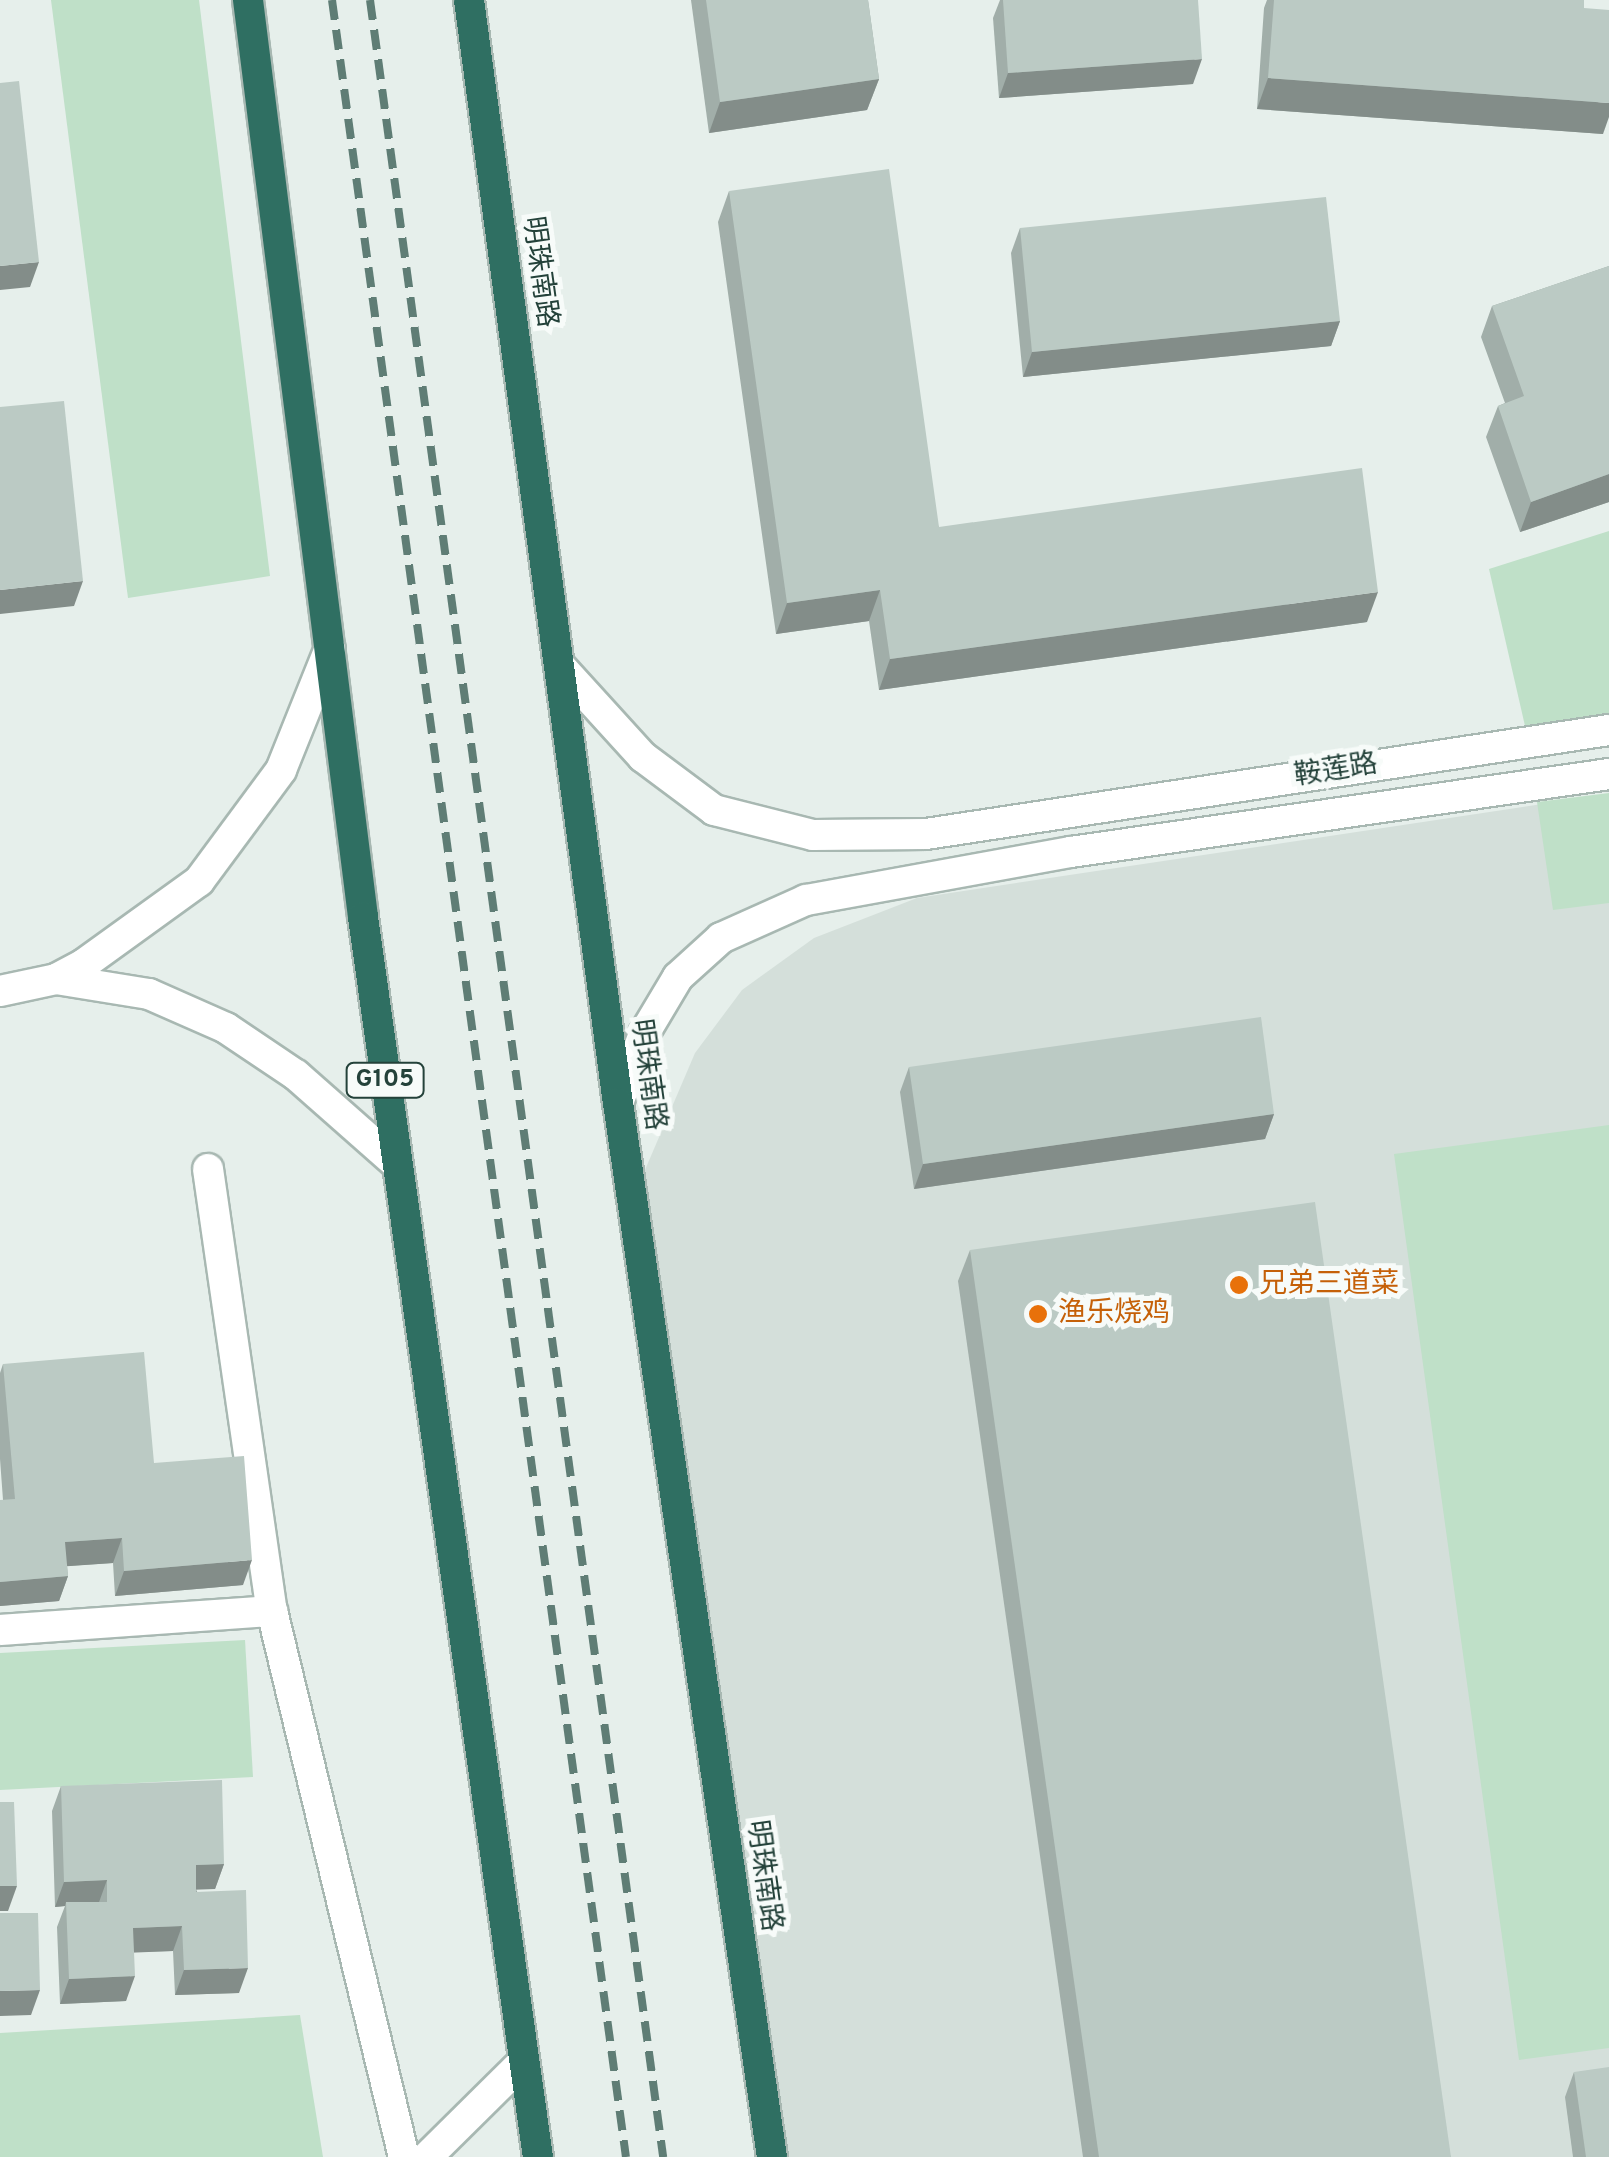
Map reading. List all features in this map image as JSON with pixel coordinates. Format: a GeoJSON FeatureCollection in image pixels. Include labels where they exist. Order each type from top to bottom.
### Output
{"type":"FeatureCollection","features":[{"type":"Feature","properties":{"kind":"highway","name":"G105"},"geometry":{"type":"LineString","coordinates":[[248,0],[397,1164],[538,2157]]}},
{"type":"Feature","properties":{"kind":"highway","name":"明珠南路"},"geometry":{"type":"LineString","coordinates":[[469,0],[618,1103],[772,2157]]}},
{"type":"Feature","properties":{"kind":"street"},"geometry":{"type":"LineString","coordinates":[[56,979],[174,903],[224,854],[281,770],[330,648]]}},
{"type":"Feature","properties":{"kind":"street","name":"鞍莲路"},"geometry":{"type":"LineString","coordinates":[[561,667],[643,757],[714,810],[813,835],[926,834],[1609,730]]}},
{"type":"Feature","properties":{"kind":"street","name":"鞍莲路"},"geometry":{"type":"LineString","coordinates":[[618,1103],[644,1034],[678,977],[722,938],[806,900],[1071,852],[1609,774]]}},
{"type":"Feature","properties":{"kind":"street"},"geometry":{"type":"LineString","coordinates":[[0,990],[56,979],[150,994],[226,1028],[296,1075],[397,1164]]}},
{"type":"Feature","properties":{"kind":"street"},"geometry":{"type":"LineString","coordinates":[[208,1169],[272,1611],[404,2157]]}},
{"type":"Feature","properties":{"kind":"street"},"geometry":{"type":"LineString","coordinates":[[0,1630],[272,1611]]}},
{"type":"Feature","properties":{"kind":"street"},"geometry":{"type":"LineString","coordinates":[[427,2157],[524,2060]]}},
{"type":"Feature","properties":{"kind":"shaded area"},"geometry":{"type":"Polygon","coordinates":[[[1609,794],[1609,2157],[776,2157],[636,1191],[695,1053],[742,990],[814,938],[917,898],[1609,794]]]}},
{"type":"Feature","properties":{"kind":"green space"},"geometry":{"type":"Polygon","coordinates":[[[51,0],[199,0],[270,576],[128,598],[51,0]]]}},
{"type":"Feature","properties":{"kind":"green space"},"geometry":{"type":"Polygon","coordinates":[[[1609,531],[1609,726],[1528,739],[1489,569],[1609,531]]]}},
{"type":"Feature","properties":{"kind":"green space"},"geometry":{"type":"Polygon","coordinates":[[[1609,793],[1609,903],[1553,910],[1537,802],[1609,793]]]}},
{"type":"Feature","properties":{"kind":"green space"},"geometry":{"type":"Polygon","coordinates":[[[1609,1125],[1609,2048],[1519,2060],[1394,1154],[1609,1125]]]}},
{"type":"Feature","properties":{"kind":"green space"},"geometry":{"type":"Polygon","coordinates":[[[245,1640],[253,1777],[0,1790],[0,1653],[245,1640]]]}},
{"type":"Feature","properties":{"kind":"green space"},"geometry":{"type":"Polygon","coordinates":[[[300,2015],[323,2157],[0,2157],[0,2033],[300,2015]]]}},
{"type":"Feature","properties":{"kind":"building"},"geometry":{"type":"Polygon","coordinates":[[[706,0],[868,0],[879,79],[720,102],[706,0]]]}},
{"type":"Feature","properties":{"kind":"building"},"geometry":{"type":"Polygon","coordinates":[[[1003,0],[1198,0],[1202,59],[1008,73],[1003,0]]]}},
{"type":"Feature","properties":{"kind":"building"},"geometry":{"type":"Polygon","coordinates":[[[1274,0],[1584,0],[1584,8],[1609,10],[1609,103],[1268,78],[1274,0]]]}},
{"type":"Feature","properties":{"kind":"building"},"geometry":{"type":"Polygon","coordinates":[[[19,81],[39,262],[0,266],[0,83],[19,81]]]}},
{"type":"Feature","properties":{"kind":"building"},"geometry":{"type":"Polygon","coordinates":[[[889,169],[939,527],[1362,468],[1378,592],[890,659],[880,590],[787,603],[729,191],[889,169]]]}},
{"type":"Feature","properties":{"kind":"building"},"geometry":{"type":"Polygon","coordinates":[[[1326,197],[1340,321],[1032,352],[1020,228],[1326,197]]]}},
{"type":"Feature","properties":{"kind":"building"},"geometry":{"type":"Polygon","coordinates":[[[1609,266],[1609,474],[1531,502],[1498,406],[1524,396],[1492,306],[1609,266]]]}},
{"type":"Feature","properties":{"kind":"building"},"geometry":{"type":"Polygon","coordinates":[[[64,401],[83,581],[0,590],[0,407],[64,401]]]}},
{"type":"Feature","properties":{"kind":"building"},"geometry":{"type":"Polygon","coordinates":[[[1261,1017],[1274,1114],[923,1164],[909,1067],[1261,1017]]]}},
{"type":"Feature","properties":{"kind":"building"},"geometry":{"type":"Polygon","coordinates":[[[1315,1202],[1451,2157],[1099,2157],[970,1250],[1315,1202]]]}},
{"type":"Feature","properties":{"kind":"building"},"geometry":{"type":"Polygon","coordinates":[[[144,1352],[154,1463],[244,1456],[252,1560],[124,1571],[122,1538],[65,1542],[68,1576],[0,1582],[0,1500],[15,1499],[3,1364],[144,1352]]]}},
{"type":"Feature","properties":{"kind":"building"},"geometry":{"type":"Polygon","coordinates":[[[222,1780],[224,1864],[196,1865],[196,1892],[246,1890],[248,1968],[184,1970],[182,1926],[133,1928],[135,1976],[69,1979],[66,1902],[107,1902],[107,1880],[64,1882],[61,1786],[222,1780]]]}},
{"type":"Feature","properties":{"kind":"building"},"geometry":{"type":"Polygon","coordinates":[[[0,1802],[14,1802],[17,1886],[0,1886],[0,1802]]]}},
{"type":"Feature","properties":{"kind":"building"},"geometry":{"type":"Polygon","coordinates":[[[0,1913],[38,1913],[40,1990],[0,1991],[0,1913]]]}},
{"type":"Feature","properties":{"kind":"building"},"geometry":{"type":"Polygon","coordinates":[[[1609,2067],[1609,2157],[1586,2157],[1574,2072],[1609,2067]]]}},
{"type":"Feature","properties":{"kind":"railway"},"geometry":{"type":"LineString","coordinates":[[332,0],[626,2157]]}},
{"type":"Feature","properties":{"kind":"railway"},"geometry":{"type":"LineString","coordinates":[[370,0],[663,2157]]}},
{"type":"Feature","properties":{"kind":"place","name":"兄弟三道菜"},"geometry":{"type":"Point","coordinates":[1239,1285]}},
{"type":"Feature","properties":{"kind":"place","name":"渔乐烧鸡"},"geometry":{"type":"Point","coordinates":[1038,1314]}}]}
